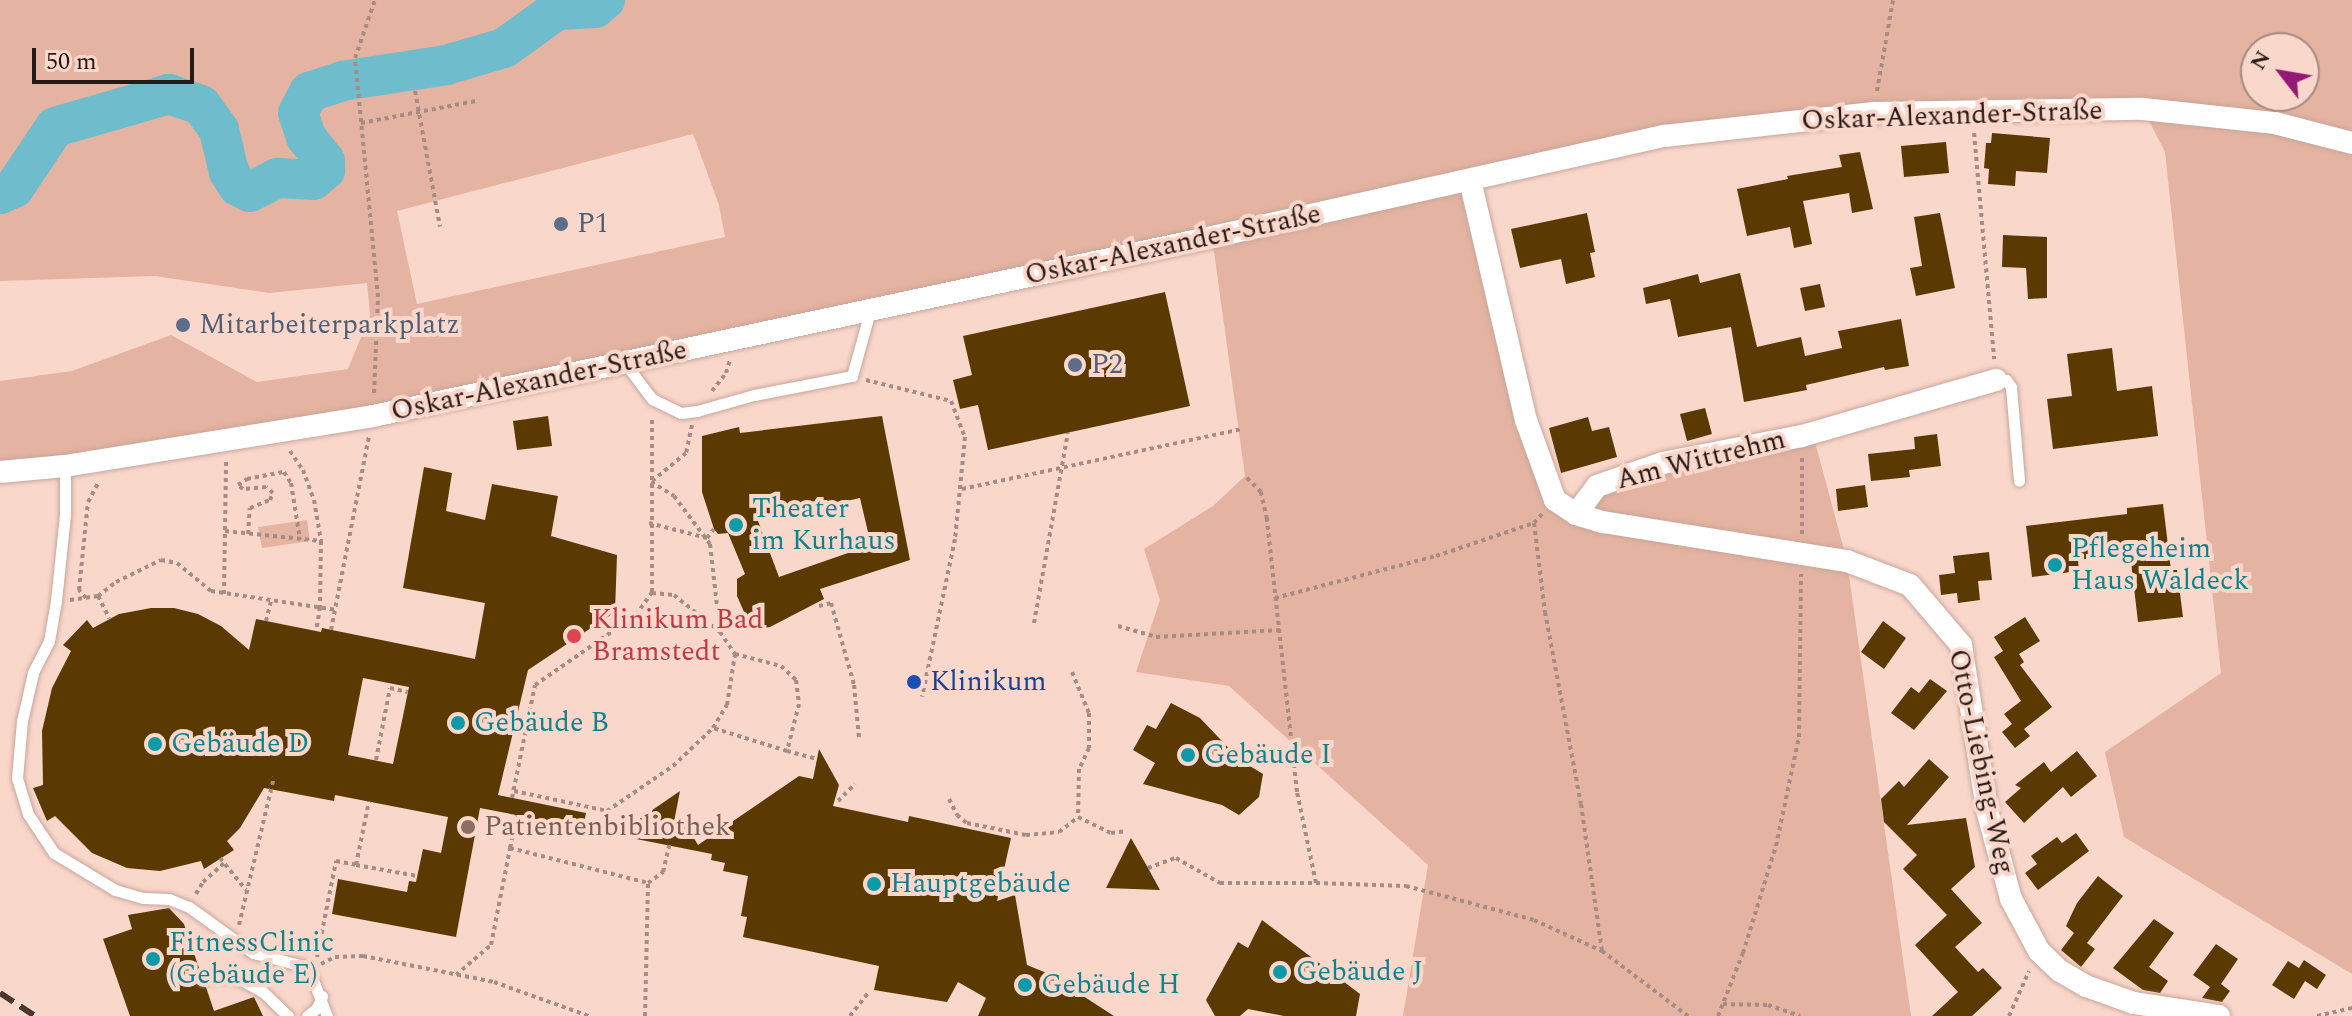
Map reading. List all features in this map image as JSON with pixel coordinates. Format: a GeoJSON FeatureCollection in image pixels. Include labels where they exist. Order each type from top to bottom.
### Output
{"type":"FeatureCollection","features":[{"type":"Feature","properties":{"kind":"street","name":"Oskar-Alexander-Straße"},"geometry":{"type":"LineString","coordinates":[[0,472],[65,466],[373,416],[870,311],[1664,136],[1874,113],[2143,109],[2275,123],[2352,143]]}},
{"type":"Feature","properties":{"kind":"street"},"geometry":{"type":"LineString","coordinates":[[1470,180],[1526,420],[1555,500],[1576,514]]}},
{"type":"Feature","properties":{"kind":"street","name":"Am Wittrehm"},"geometry":{"type":"LineString","coordinates":[[1576,514],[1597,486],[1663,463],[1802,436],[1996,380]]}},
{"type":"Feature","properties":{"kind":"street","name":"Otto-Liebing-Weg"},"geometry":{"type":"LineString","coordinates":[[1576,514],[1603,522],[1847,561],[1910,585],[1961,645],[1987,810],[2011,899],[2039,951],[2060,971],[2086,986],[2134,1003],[2219,1016]]}},
{"type":"Feature","properties":{"kind":"lane"},"geometry":{"type":"LineString","coordinates":[[625,363],[652,399],[681,413],[852,376],[870,311]]}},
{"type":"Feature","properties":{"kind":"lane"},"geometry":{"type":"LineString","coordinates":[[1996,380],[2006,380],[2011,387],[2019,481]]}},
{"type":"Feature","properties":{"kind":"lane"},"geometry":{"type":"LineString","coordinates":[[65,466],[58,585],[49,641],[33,673],[22,721],[17,778],[28,814],[54,853],[128,895],[169,899],[189,907],[253,953],[308,967],[322,996],[327,1016]]}},
{"type":"Feature","properties":{"kind":"lane"},"geometry":{"type":"LineString","coordinates":[[203,979],[227,976],[245,982],[263,992],[288,1016]]}},
{"type":"Feature","properties":{"kind":"lane"},"geometry":{"type":"LineString","coordinates":[[307,1016],[317,1008],[322,996]]}},
{"type":"Feature","properties":{"kind":"path"},"geometry":{"type":"LineString","coordinates":[[331,630],[373,416],[378,297],[355,58],[375,0]]}},
{"type":"Feature","properties":{"kind":"path"},"geometry":{"type":"LineString","coordinates":[[1874,113],[1893,0]]}},
{"type":"Feature","properties":{"kind":"path"},"geometry":{"type":"LineString","coordinates":[[415,91],[440,227]]}},
{"type":"Feature","properties":{"kind":"path"},"geometry":{"type":"LineString","coordinates":[[361,123],[476,101]]}},
{"type":"Feature","properties":{"kind":"path"},"geometry":{"type":"LineString","coordinates":[[1972,111],[1996,380]]}},
{"type":"Feature","properties":{"kind":"path"},"geometry":{"type":"LineString","coordinates":[[852,376],[954,401],[965,437],[962,489],[922,697]]}},
{"type":"Feature","properties":{"kind":"path"},"geometry":{"type":"LineString","coordinates":[[652,399],[649,523],[652,592],[636,615],[535,685],[513,794],[607,811],[673,766],[713,728],[727,705],[735,654]]}},
{"type":"Feature","properties":{"kind":"path"},"geometry":{"type":"LineString","coordinates":[[962,489],[1243,429]]}},
{"type":"Feature","properties":{"kind":"path"},"geometry":{"type":"LineString","coordinates":[[1034,623],[1068,433]]}},
{"type":"Feature","properties":{"kind":"path"},"geometry":{"type":"LineString","coordinates":[[1718,1016],[1743,953],[1776,846],[1799,737],[1802,436]]}},
{"type":"Feature","properties":{"kind":"path"},"geometry":{"type":"LineString","coordinates":[[279,449],[290,451],[303,470],[321,541],[320,607],[316,631]]}},
{"type":"Feature","properties":{"kind":"path"},"geometry":{"type":"LineString","coordinates":[[212,459],[226,455],[224,594]]}},
{"type":"Feature","properties":{"kind":"path"},"geometry":{"type":"LineString","coordinates":[[248,534],[250,508],[270,500],[273,493],[266,487],[243,489],[238,485],[247,479],[284,472],[291,483],[300,539]]}},
{"type":"Feature","properties":{"kind":"path"},"geometry":{"type":"LineString","coordinates":[[1245,476],[1261,492],[1280,630],[1297,792],[1316,883]]}},
{"type":"Feature","properties":{"kind":"path"},"geometry":{"type":"LineString","coordinates":[[110,480],[96,483],[88,502],[79,590],[86,598],[98,596],[116,582],[161,560],[177,563],[211,591],[337,610]]}},
{"type":"Feature","properties":{"kind":"path"},"geometry":{"type":"LineString","coordinates":[[651,482],[674,496],[707,538],[720,632]]}},
{"type":"Feature","properties":{"kind":"path"},"geometry":{"type":"LineString","coordinates":[[1275,598],[1436,556],[1534,523],[1555,500]]}},
{"type":"Feature","properties":{"kind":"path"},"geometry":{"type":"LineString","coordinates":[[649,523],[707,538]]}},
{"type":"Feature","properties":{"kind":"path"},"geometry":{"type":"LineString","coordinates":[[1534,523],[1545,612],[1581,804],[1602,951]]}},
{"type":"Feature","properties":{"kind":"path"},"geometry":{"type":"LineString","coordinates":[[707,538],[714,529]]}},
{"type":"Feature","properties":{"kind":"path"},"geometry":{"type":"LineString","coordinates":[[225,531],[321,541]]}},
{"type":"Feature","properties":{"kind":"path"},"geometry":{"type":"LineString","coordinates":[[652,592],[674,595],[720,632],[735,654],[781,666],[796,680],[799,704],[787,751]]}},
{"type":"Feature","properties":{"kind":"path"},"geometry":{"type":"LineString","coordinates":[[98,596],[109,618]]}},
{"type":"Feature","properties":{"kind":"path"},"geometry":{"type":"LineString","coordinates":[[266,621],[271,601]]}},
{"type":"Feature","properties":{"kind":"path"},"geometry":{"type":"LineString","coordinates":[[819,606],[831,603],[854,685],[859,738]]}},
{"type":"Feature","properties":{"kind":"path"},"geometry":{"type":"LineString","coordinates":[[1118,626],[1156,637],[1280,630]]}},
{"type":"Feature","properties":{"kind":"path"},"geometry":{"type":"LineString","coordinates":[[1072,672],[1089,713],[1089,748],[1079,769],[1078,817]]}},
{"type":"Feature","properties":{"kind":"path"},"geometry":{"type":"LineString","coordinates":[[376,760],[390,688],[408,692]]}},
{"type":"Feature","properties":{"kind":"path"},"geometry":{"type":"LineString","coordinates":[[713,728],[817,759]]}},
{"type":"Feature","properties":{"kind":"path"},"geometry":{"type":"LineString","coordinates":[[236,943],[274,777]]}},
{"type":"Feature","properties":{"kind":"path"},"geometry":{"type":"LineString","coordinates":[[838,801],[855,784]]}},
{"type":"Feature","properties":{"kind":"path"},"geometry":{"type":"LineString","coordinates":[[949,799],[957,815],[967,823],[1026,835],[1059,832],[1078,817]]}},
{"type":"Feature","properties":{"kind":"path"},"geometry":{"type":"LineString","coordinates":[[356,865],[369,801]]}},
{"type":"Feature","properties":{"kind":"path"},"geometry":{"type":"LineString","coordinates":[[456,975],[491,945],[517,816]]}},
{"type":"Feature","properties":{"kind":"path"},"geometry":{"type":"LineString","coordinates":[[1078,817],[1111,833],[1127,831]]}},
{"type":"Feature","properties":{"kind":"path"},"geometry":{"type":"LineString","coordinates":[[648,883],[663,872],[669,845]]}},
{"type":"Feature","properties":{"kind":"path"},"geometry":{"type":"LineString","coordinates":[[510,848],[648,883]]}},
{"type":"Feature","properties":{"kind":"path"},"geometry":{"type":"LineString","coordinates":[[1148,868],[1176,858],[1220,883],[1406,886],[1534,920],[1602,951],[1688,1016]]}},
{"type":"Feature","properties":{"kind":"path"},"geometry":{"type":"LineString","coordinates":[[189,907],[203,882],[222,861],[246,890]]}},
{"type":"Feature","properties":{"kind":"path"},"geometry":{"type":"LineString","coordinates":[[417,876],[336,861],[315,967],[335,957],[363,956],[494,982],[589,1016]]}},
{"type":"Feature","properties":{"kind":"path"},"geometry":{"type":"LineString","coordinates":[[645,1016],[648,883]]}},
{"type":"Feature","properties":{"kind":"path"},"geometry":{"type":"LineString","coordinates":[[2009,1016],[2039,951]]}},
{"type":"Feature","properties":{"kind":"path"},"geometry":{"type":"LineString","coordinates":[[850,1016],[868,993]]}},
{"type":"Feature","properties":{"kind":"path"},"geometry":{"type":"LineString","coordinates":[[1723,1004],[1768,1005],[1800,1016]]}},
{"type":"Feature","properties":{"kind":"path"},"geometry":{"type":"LineString","coordinates":[[2317,1016],[2352,1008]]}},
{"type":"Feature","properties":{"kind":"shaded area"},"geometry":{"type":"Polygon","coordinates":[[[0,0],[2352,0],[2352,974],[2124,837],[2105,752],[2221,673],[2165,152],[2143,109],[1664,136],[1460,189],[1516,427],[1548,507],[1576,514],[1599,490],[1665,467],[1815,442],[1847,561],[1911,1016],[1403,1016],[1428,865],[1229,686],[1136,672],[1160,600],[1144,549],[1213,506],[1245,476],[1212,237],[625,363],[0,472],[0,381],[72,371],[171,335],[257,382],[348,369],[370,315],[367,283],[269,293],[155,276],[0,281],[0,0]],[[693,134],[397,211],[417,304],[725,237],[719,205],[693,134]]]}},
{"type":"Feature","properties":{"kind":"shaded area"},"geometry":{"type":"Polygon","coordinates":[[[307,520],[310,541],[262,548],[258,527],[307,520]]]}},
{"type":"Feature","properties":{"kind":"building"},"geometry":{"type":"Polygon","coordinates":[[[1992,133],[2050,138],[2047,173],[2016,171],[2015,186],[1988,184],[1989,169],[1984,168],[1986,143],[1991,143],[1992,133]]]}},
{"type":"Feature","properties":{"kind":"building"},"geometry":{"type":"Polygon","coordinates":[[[1946,142],[1949,173],[1904,177],[1901,146],[1946,142]]]}},
{"type":"Feature","properties":{"kind":"building"},"geometry":{"type":"Polygon","coordinates":[[[1860,152],[1873,209],[1852,213],[1849,193],[1803,201],[1812,244],[1794,248],[1790,227],[1747,236],[1737,189],[1788,179],[1787,176],[1842,167],[1839,155],[1860,152]]]}},
{"type":"Feature","properties":{"kind":"building"},"geometry":{"type":"Polygon","coordinates":[[[1587,213],[1595,252],[1590,253],[1595,277],[1566,284],[1561,259],[1520,268],[1511,229],[1587,213]]]}},
{"type":"Feature","properties":{"kind":"building"},"geometry":{"type":"Polygon","coordinates":[[[1940,213],[1955,288],[1916,296],[1910,268],[1922,266],[1914,217],[1940,213]]]}},
{"type":"Feature","properties":{"kind":"building"},"geometry":{"type":"Polygon","coordinates":[[[2003,235],[2047,237],[2047,298],[2028,299],[2026,268],[2002,267],[2003,235]]]}},
{"type":"Feature","properties":{"kind":"building"},"geometry":{"type":"Polygon","coordinates":[[[1740,273],[1757,347],[1801,337],[1805,356],[1842,348],[1838,331],[1901,319],[1909,366],[1885,370],[1884,367],[1806,385],[1807,390],[1744,402],[1731,327],[1678,337],[1670,299],[1646,304],[1643,288],[1698,274],[1700,283],[1740,273]]]}},
{"type":"Feature","properties":{"kind":"building"},"geometry":{"type":"Polygon","coordinates":[[[1820,284],[1825,307],[1805,311],[1800,288],[1820,284]]]}},
{"type":"Feature","properties":{"kind":"building","name":"P2"},"geometry":{"type":"Polygon","coordinates":[[[1165,292],[1190,406],[988,450],[978,405],[960,409],[953,380],[972,375],[963,336],[1165,292]]]}},
{"type":"Feature","properties":{"kind":"building"},"geometry":{"type":"Polygon","coordinates":[[[2112,348],[2117,391],[2152,386],[2158,436],[2053,449],[2047,399],[2072,396],[2067,354],[2112,348]]]}},
{"type":"Feature","properties":{"kind":"building"},"geometry":{"type":"Polygon","coordinates":[[[1705,408],[1712,434],[1687,441],[1680,414],[1705,408]]]}},
{"type":"Feature","properties":{"kind":"building"},"geometry":{"type":"Polygon","coordinates":[[[548,416],[552,446],[517,450],[513,421],[548,416]]]}},
{"type":"Feature","properties":{"kind":"building","name":"Theater im Kurhaus"},"geometry":{"type":"Polygon","coordinates":[[[882,416],[910,560],[820,589],[824,599],[770,627],[752,630],[737,596],[737,579],[745,574],[728,533],[718,534],[714,529],[702,492],[702,436],[739,427],[740,433],[882,416]],[[860,498],[758,521],[779,577],[871,545],[860,498]]]}},
{"type":"Feature","properties":{"kind":"building"},"geometry":{"type":"Polygon","coordinates":[[[1588,417],[1592,431],[1609,427],[1617,457],[1561,473],[1549,428],[1588,417]]]}},
{"type":"Feature","properties":{"kind":"building"},"geometry":{"type":"Polygon","coordinates":[[[1937,434],[1941,466],[1909,470],[1910,477],[1871,481],[1868,454],[1915,449],[1914,437],[1937,434]]]}},
{"type":"Feature","properties":{"kind":"building"},"geometry":{"type":"Polygon","coordinates":[[[424,467],[452,473],[446,511],[485,520],[492,484],[558,496],[551,536],[617,555],[615,612],[528,670],[498,795],[586,813],[583,828],[480,808],[456,937],[332,914],[338,879],[407,892],[409,881],[416,882],[423,849],[441,853],[448,817],[335,795],[334,801],[264,788],[240,828],[227,841],[234,850],[204,869],[201,861],[160,871],[127,868],[92,853],[55,816],[47,821],[33,788],[43,785],[42,731],[52,688],[71,651],[63,645],[87,620],[93,628],[119,614],[151,608],[174,608],[198,614],[221,626],[249,650],[256,619],[321,632],[322,628],[475,659],[485,603],[403,588],[424,467]],[[363,678],[348,755],[393,764],[409,687],[363,678]]]}},
{"type":"Feature","properties":{"kind":"building"},"geometry":{"type":"Polygon","coordinates":[[[1865,485],[1868,507],[1838,511],[1836,489],[1865,485]]]}},
{"type":"Feature","properties":{"kind":"building","name":"Pflegeheim Haus Waldeck"},"geometry":{"type":"Polygon","coordinates":[[[2163,504],[2171,570],[2177,570],[2183,617],[2138,622],[2130,553],[2078,560],[2079,571],[2032,577],[2026,526],[2127,514],[2127,508],[2163,504]]]}},
{"type":"Feature","properties":{"kind":"building"},"geometry":{"type":"Polygon","coordinates":[[[1989,552],[1992,580],[1978,581],[1980,600],[1958,603],[1957,593],[1941,595],[1939,575],[1955,573],[1953,556],[1989,552]]]}},
{"type":"Feature","properties":{"kind":"building"},"geometry":{"type":"Polygon","coordinates":[[[2025,617],[2040,641],[2019,654],[2024,662],[2020,665],[2052,707],[2024,729],[2030,736],[2015,748],[2002,732],[2012,724],[2004,714],[2021,701],[1994,657],[2003,651],[1994,637],[2025,617]]]}},
{"type":"Feature","properties":{"kind":"building"},"geometry":{"type":"Polygon","coordinates":[[[1883,621],[1906,638],[1884,669],[1861,652],[1883,621]]]}},
{"type":"Feature","properties":{"kind":"building"},"geometry":{"type":"Polygon","coordinates":[[[1930,679],[1947,691],[1914,730],[1891,713],[1911,687],[1919,693],[1930,679]]]}},
{"type":"Feature","properties":{"kind":"building","name":"Gebäude I"},"geometry":{"type":"Polygon","coordinates":[[[1171,703],[1200,718],[1240,760],[1263,774],[1259,797],[1239,815],[1222,805],[1143,784],[1155,763],[1133,750],[1147,725],[1156,729],[1171,703]]]}},
{"type":"Feature","properties":{"kind":"building","name":"Hauptgebäude"},"geometry":{"type":"Polygon","coordinates":[[[819,749],[839,785],[833,806],[908,822],[909,816],[1011,838],[997,901],[1015,895],[1027,965],[1049,974],[1114,1016],[978,1016],[986,998],[958,982],[947,1002],[874,990],[879,966],[743,937],[747,917],[741,916],[748,876],[723,871],[725,863],[711,860],[712,854],[616,835],[680,791],[674,822],[685,823],[698,845],[799,776],[813,779],[819,749]]]}},
{"type":"Feature","properties":{"kind":"building"},"geometry":{"type":"Polygon","coordinates":[[[2077,751],[2097,776],[2071,797],[2063,787],[2024,823],[2005,802],[2021,788],[2015,785],[2044,762],[2051,772],[2077,751]]]}},
{"type":"Feature","properties":{"kind":"building"},"geometry":{"type":"Polygon","coordinates":[[[1929,759],[1949,777],[1907,825],[1966,818],[1975,867],[1951,889],[1982,923],[1955,947],[1978,972],[1983,968],[2002,988],[1972,1016],[1932,1016],[1958,992],[1915,945],[1947,915],[1903,869],[1917,855],[1884,822],[1881,799],[1899,781],[1904,787],[1929,759]]]}},
{"type":"Feature","properties":{"kind":"building"},"geometry":{"type":"Polygon","coordinates":[[[2076,833],[2089,851],[2038,890],[2025,873],[2037,864],[2031,856],[2057,837],[2062,843],[2076,833]]]}},
{"type":"Feature","properties":{"kind":"building"},"geometry":{"type":"Polygon","coordinates":[[[1131,838],[1148,868],[1160,890],[1106,888],[1131,838]]]}},
{"type":"Feature","properties":{"kind":"building"},"geometry":{"type":"Polygon","coordinates":[[[2098,876],[2123,896],[2087,943],[2095,949],[2081,967],[2061,950],[2074,933],[2066,926],[2077,903],[2098,876]]]}},
{"type":"Feature","properties":{"kind":"building","name":"FitnessClinic (Gebäude E)"},"geometry":{"type":"Polygon","coordinates":[[[169,908],[184,924],[200,971],[195,981],[206,987],[214,1011],[254,997],[263,1016],[130,1016],[103,939],[132,929],[128,915],[169,908]]]}},
{"type":"Feature","properties":{"kind":"building"},"geometry":{"type":"Polygon","coordinates":[[[2154,919],[2174,933],[2149,967],[2168,981],[2160,993],[2143,990],[2113,968],[2154,919]]]}},
{"type":"Feature","properties":{"kind":"building","name":"Gebäude J"},"geometry":{"type":"Polygon","coordinates":[[[1262,920],[1360,994],[1356,1016],[1284,1016],[1248,1009],[1240,1016],[1215,1016],[1206,1000],[1238,942],[1248,948],[1262,920]]]}},
{"type":"Feature","properties":{"kind":"building"},"geometry":{"type":"Polygon","coordinates":[[[2216,944],[2238,959],[2221,984],[2230,991],[2222,1002],[2202,998],[2210,987],[2193,975],[2216,944]]]}},
{"type":"Feature","properties":{"kind":"building"},"geometry":{"type":"Polygon","coordinates":[[[2304,960],[2326,975],[2317,989],[2305,981],[2294,999],[2272,985],[2288,961],[2299,968],[2304,960]]]}},
{"type":"Feature","properties":{"kind":"waterway"},"geometry":{"type":"LineString","coordinates":[[0,194],[14,188],[55,127],[169,94],[201,105],[219,130],[229,172],[238,186],[250,192],[278,178],[313,180],[325,170],[325,161],[306,137],[298,113],[309,92],[342,81],[446,65],[504,48],[557,10],[595,8],[605,0]]}},
{"type":"Feature","properties":{"kind":"railway"},"geometry":{"type":"LineString","coordinates":[[0,993],[35,1016]]}},
{"type":"Feature","properties":{"kind":"place","name":"P1"},"geometry":{"type":"Point","coordinates":[561,224]}},
{"type":"Feature","properties":{"kind":"place","name":"Mitarbeiterparkplatz"},"geometry":{"type":"Point","coordinates":[183,325]}},
{"type":"Feature","properties":{"kind":"place","name":"P2"},"geometry":{"type":"Point","coordinates":[1075,365]}},
{"type":"Feature","properties":{"kind":"place","name":"Theater im Kurhaus"},"geometry":{"type":"Point","coordinates":[736,525]}},
{"type":"Feature","properties":{"kind":"place","name":"Pflegeheim Haus Waldeck"},"geometry":{"type":"Point","coordinates":[2055,565]}},
{"type":"Feature","properties":{"kind":"place","name":"Klinikum Bad Bramstedt"},"geometry":{"type":"Point","coordinates":[574,636]}},
{"type":"Feature","properties":{"kind":"place","name":"Klinikum"},"geometry":{"type":"Point","coordinates":[914,682]}},
{"type":"Feature","properties":{"kind":"place","name":"Gebäude B"},"geometry":{"type":"Point","coordinates":[458,723]}},
{"type":"Feature","properties":{"kind":"place","name":"Gebäude D"},"geometry":{"type":"Point","coordinates":[155,744]}},
{"type":"Feature","properties":{"kind":"place","name":"Gebäude I"},"geometry":{"type":"Point","coordinates":[1188,755]}},
{"type":"Feature","properties":{"kind":"place","name":"Patientenbibliothek"},"geometry":{"type":"Point","coordinates":[468,827]}},
{"type":"Feature","properties":{"kind":"place","name":"Hauptgebäude"},"geometry":{"type":"Point","coordinates":[874,884]}},
{"type":"Feature","properties":{"kind":"place","name":"FitnessClinic (Gebäude E)"},"geometry":{"type":"Point","coordinates":[153,959]}},
{"type":"Feature","properties":{"kind":"place","name":"Gebäude J"},"geometry":{"type":"Point","coordinates":[1280,972]}},
{"type":"Feature","properties":{"kind":"place","name":"Gebäude H"},"geometry":{"type":"Point","coordinates":[1025,985]}}]}
